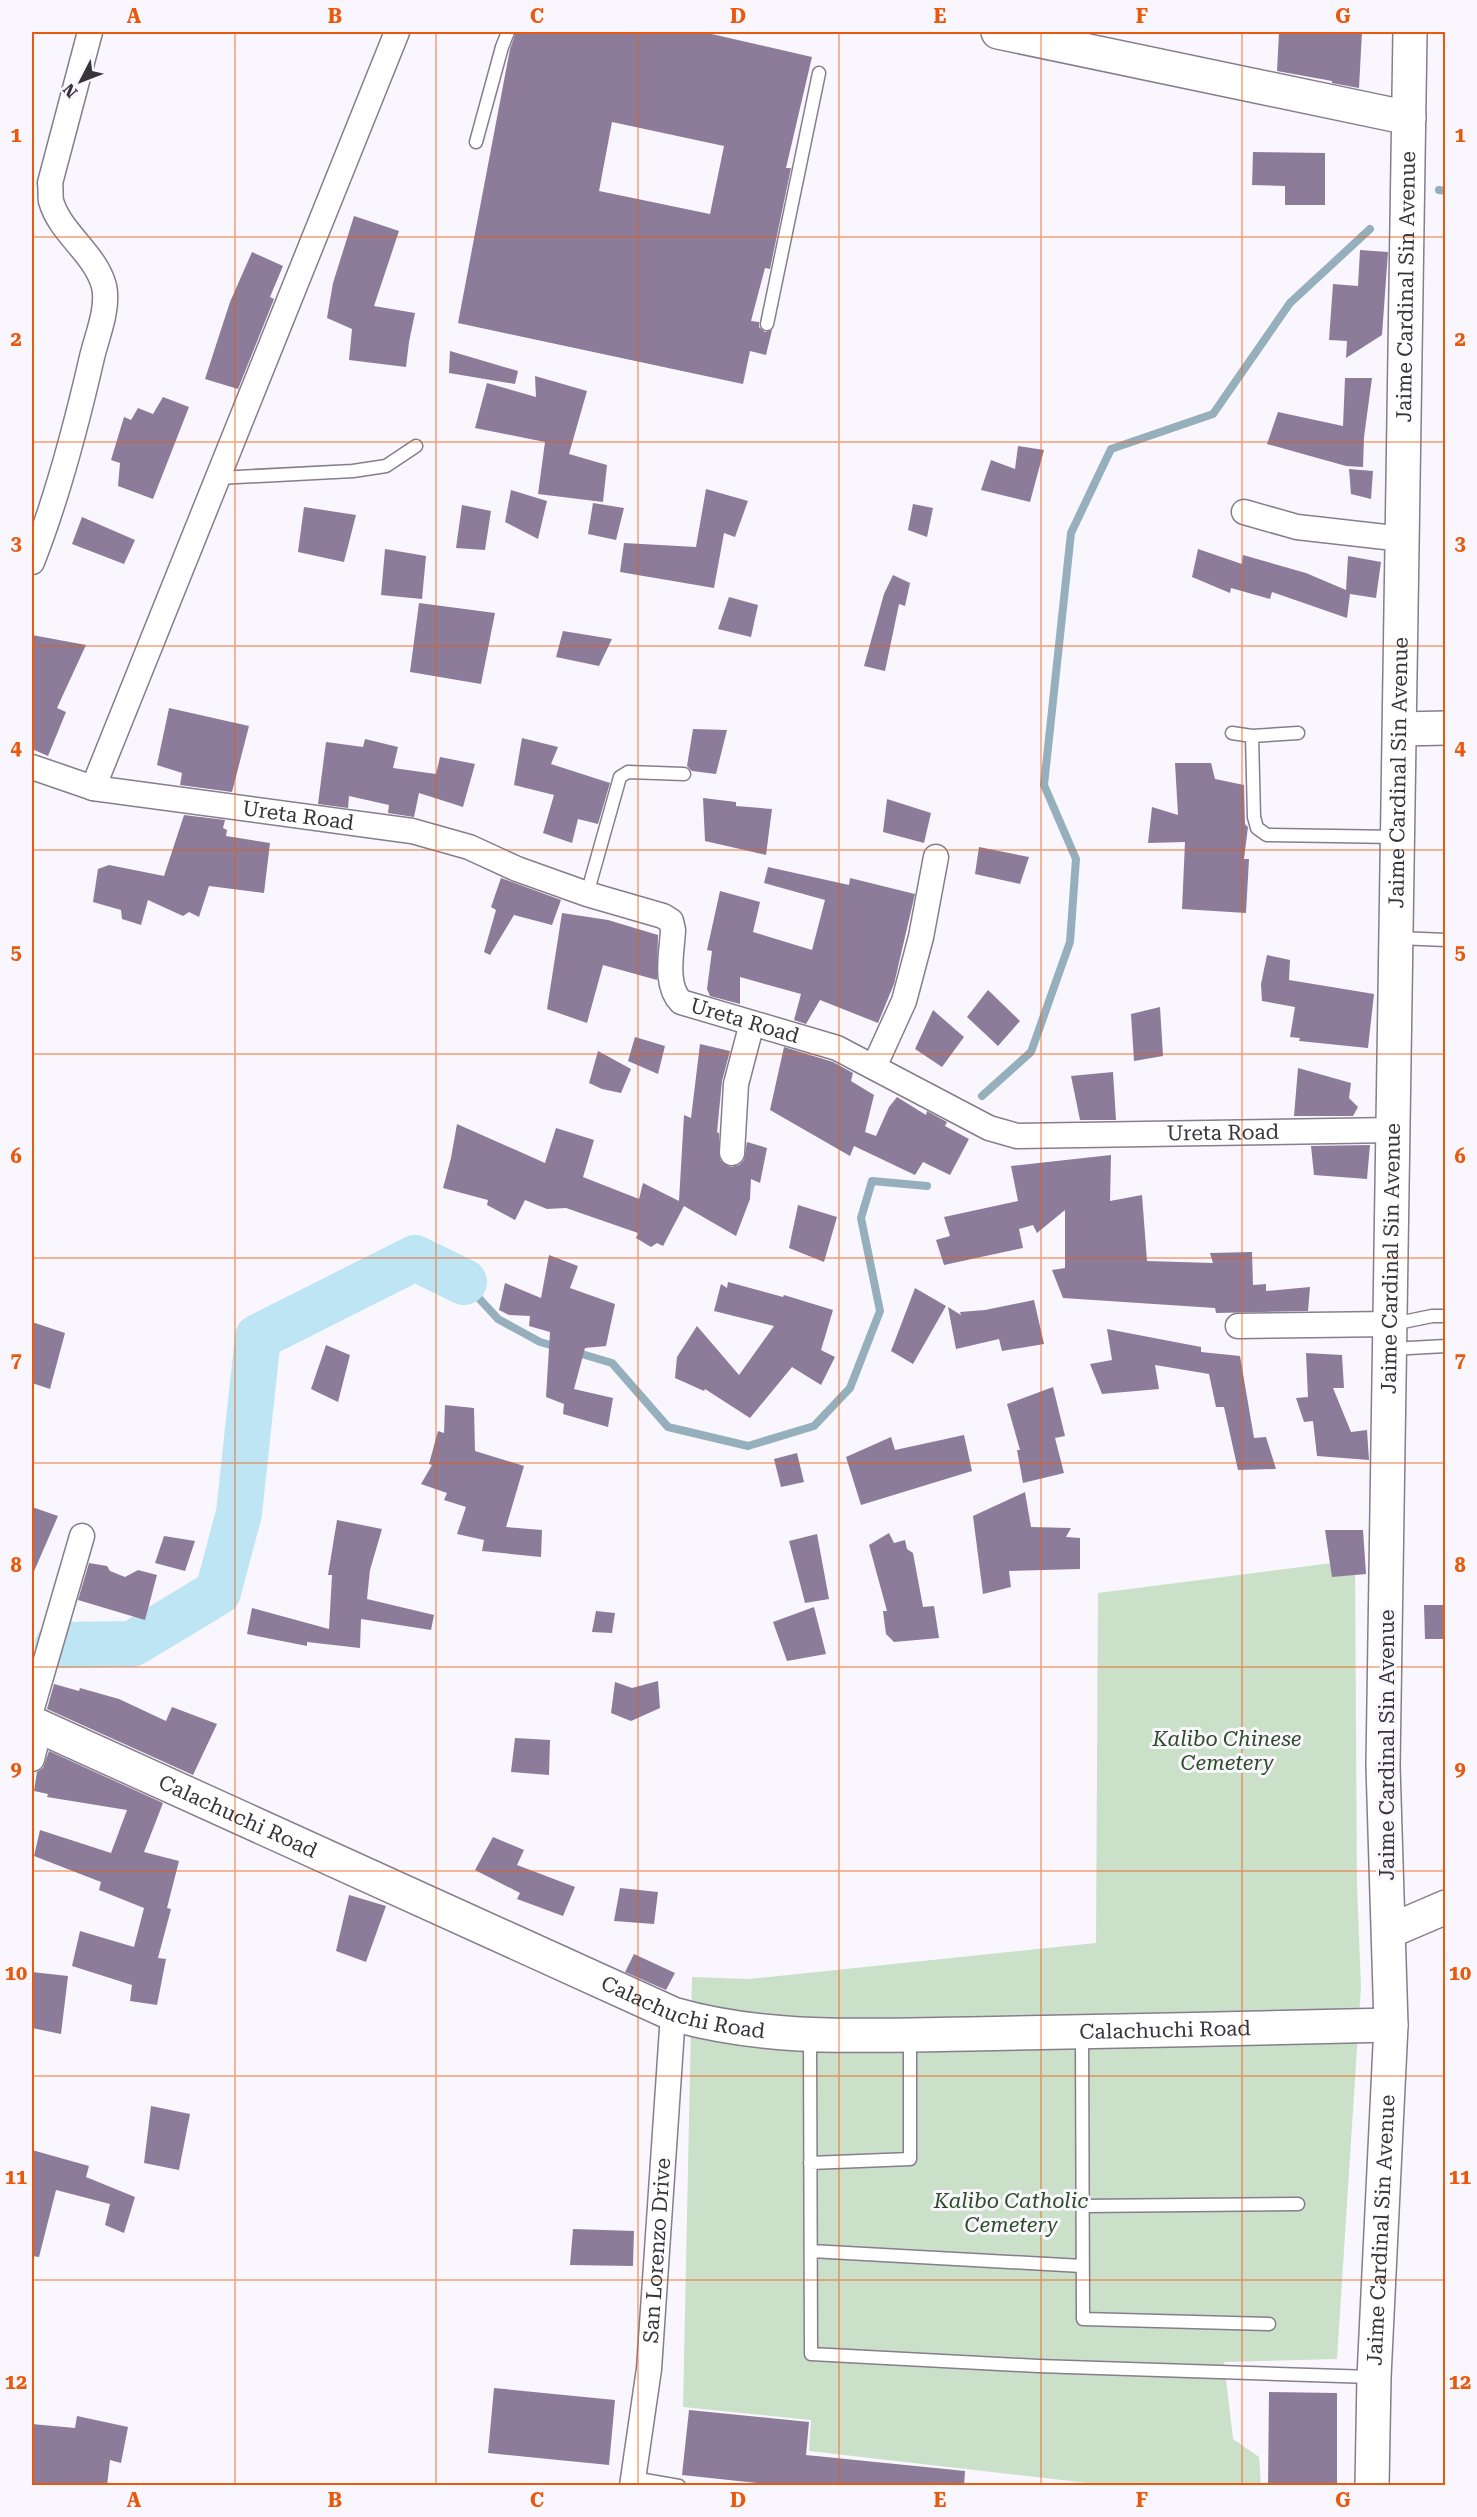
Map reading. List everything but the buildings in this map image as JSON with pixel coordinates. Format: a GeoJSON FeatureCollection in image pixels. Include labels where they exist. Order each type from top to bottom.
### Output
{"type":"FeatureCollection","features":[{"type":"Feature","properties":{"kind":"main road"},"geometry":{"type":"LineString","coordinates":[[998,32],[1409,118]]}},
{"type":"Feature","properties":{"kind":"main road","name":"Jaime Cardinal Sin Avenue"},"geometry":{"type":"LineString","coordinates":[[1372,2486],[1374,2377],[1391,2025],[1390,1931],[1383,1766],[1410,32]]}},
{"type":"Feature","properties":{"kind":"main road"},"geometry":{"type":"LineString","coordinates":[[1400,729],[1446,728]]}},
{"type":"Feature","properties":{"kind":"main road","name":"Calachuchi Road"},"geometry":{"type":"LineString","coordinates":[[34,1720],[673,2014],[707,2024],[810,2036],[1391,2025]]}},
{"type":"Feature","properties":{"kind":"main road"},"geometry":{"type":"LineString","coordinates":[[1390,1931],[1446,1907]]}},
{"type":"Feature","properties":{"kind":"street"},"geometry":{"type":"LineString","coordinates":[[32,562],[52,510],[104,310],[104,287],[94,264],[61,220],[51,201],[50,183],[90,32]]}},
{"type":"Feature","properties":{"kind":"street"},"geometry":{"type":"LineString","coordinates":[[93,788],[397,32]]}},
{"type":"Feature","properties":{"kind":"street"},"geometry":{"type":"LineString","coordinates":[[1244,512],[1297,527],[1403,539]]}},
{"type":"Feature","properties":{"kind":"street","name":"Ureta Road"},"geometry":{"type":"LineString","coordinates":[[32,767],[93,788],[411,831],[469,847],[517,870],[587,894],[663,916],[671,921],[671,986],[674,995],[681,1002],[837,1048],[988,1128],[1017,1136],[1394,1130]]}},
{"type":"Feature","properties":{"kind":"street"},"geometry":{"type":"LineString","coordinates":[[874,1066],[904,1001],[921,937],[936,857]]}},
{"type":"Feature","properties":{"kind":"street"},"geometry":{"type":"LineString","coordinates":[[732,1153],[736,1084],[752,1023]]}},
{"type":"Feature","properties":{"kind":"street"},"geometry":{"type":"LineString","coordinates":[[1238,1326],[1391,1336]]}},
{"type":"Feature","properties":{"kind":"street"},"geometry":{"type":"LineString","coordinates":[[32,1759],[34,1720],[82,1536]]}},
{"type":"Feature","properties":{"kind":"street","name":"San Lorenzo Drive"},"geometry":{"type":"LineString","coordinates":[[632,2482],[649,2369],[673,2014]]}},
{"type":"Feature","properties":{"kind":"lane"},"geometry":{"type":"LineString","coordinates":[[476,142],[508,32]]}},
{"type":"Feature","properties":{"kind":"lane"},"geometry":{"type":"LineString","coordinates":[[766,324],[819,73]]}},
{"type":"Feature","properties":{"kind":"lane"},"geometry":{"type":"LineString","coordinates":[[218,478],[364,470],[386,466],[416,447]]}},
{"type":"Feature","properties":{"kind":"lane"},"geometry":{"type":"LineString","coordinates":[[1232,733],[1252,736],[1298,733]]}},
{"type":"Feature","properties":{"kind":"lane"},"geometry":{"type":"LineString","coordinates":[[1252,736],[1254,817],[1257,828],[1267,836],[1399,837]]}},
{"type":"Feature","properties":{"kind":"lane"},"geometry":{"type":"LineString","coordinates":[[587,894],[620,777],[628,771],[684,774]]}},
{"type":"Feature","properties":{"kind":"lane"},"geometry":{"type":"LineString","coordinates":[[1397,938],[1446,940]]}},
{"type":"Feature","properties":{"kind":"lane"},"geometry":{"type":"LineString","coordinates":[[1391,1336],[1432,1316],[1446,1316]]}},
{"type":"Feature","properties":{"kind":"lane"},"geometry":{"type":"LineString","coordinates":[[1391,1336],[1446,1346]]}},
{"type":"Feature","properties":{"kind":"lane"},"geometry":{"type":"LineString","coordinates":[[1082,2032],[1083,2319],[1269,2324]]}},
{"type":"Feature","properties":{"kind":"lane"},"geometry":{"type":"LineString","coordinates":[[810,2163],[910,2159],[910,2034]]}},
{"type":"Feature","properties":{"kind":"lane"},"geometry":{"type":"LineString","coordinates":[[810,2036],[811,2354],[1038,2366],[1374,2377]]}},
{"type":"Feature","properties":{"kind":"lane"},"geometry":{"type":"LineString","coordinates":[[1082,2206],[1298,2204]]}},
{"type":"Feature","properties":{"kind":"lane"},"geometry":{"type":"LineString","coordinates":[[811,2251],[1083,2266]]}},
{"type":"Feature","properties":{"kind":"lane"},"geometry":{"type":"LineString","coordinates":[[632,2482],[679,2486]]}},
{"type":"Feature","properties":{"kind":"green space","name":"Kalibo Catholic Cemetery"},"geometry":{"type":"Polygon","coordinates":[[[1355,1560],[1357,1886],[1361,1986],[1337,2359],[1224,2362],[1233,2439],[1259,2457],[1261,2485],[1106,2485],[809,2451],[811,2420],[683,2407],[692,1977],[749,1979],[1096,1943],[1098,1593],[1355,1560]]]}},
{"type":"Feature","properties":{"kind":"waterway"},"geometry":{"type":"LineString","coordinates":[[1439,190],[1446,191]]}},
{"type":"Feature","properties":{"kind":"waterway"},"geometry":{"type":"LineString","coordinates":[[982,1096],[1031,1052],[1070,942],[1076,859],[1044,785],[1071,533],[1111,449],[1213,414],[1290,303],[1370,229]]}},
{"type":"Feature","properties":{"kind":"waterway"},"geometry":{"type":"LineString","coordinates":[[575,1352],[612,1363],[668,1427],[748,1446],[814,1426],[850,1388],[880,1311],[861,1218],[872,1181],[927,1186]]}},
{"type":"Feature","properties":{"kind":"waterway"},"geometry":{"type":"LineString","coordinates":[[58,1645],[132,1644],[218,1592],[239,1513],[258,1337],[415,1258],[464,1282]]}},
{"type":"Feature","properties":{"kind":"waterway"},"geometry":{"type":"LineString","coordinates":[[464,1282],[498,1319],[540,1342],[558,1347]]}},
{"type":"Feature","properties":{"kind":"park label","name":"Kalibo Chinese Cemetery"},"geometry":{"type":"Point","coordinates":[1227,1751]}}]}
